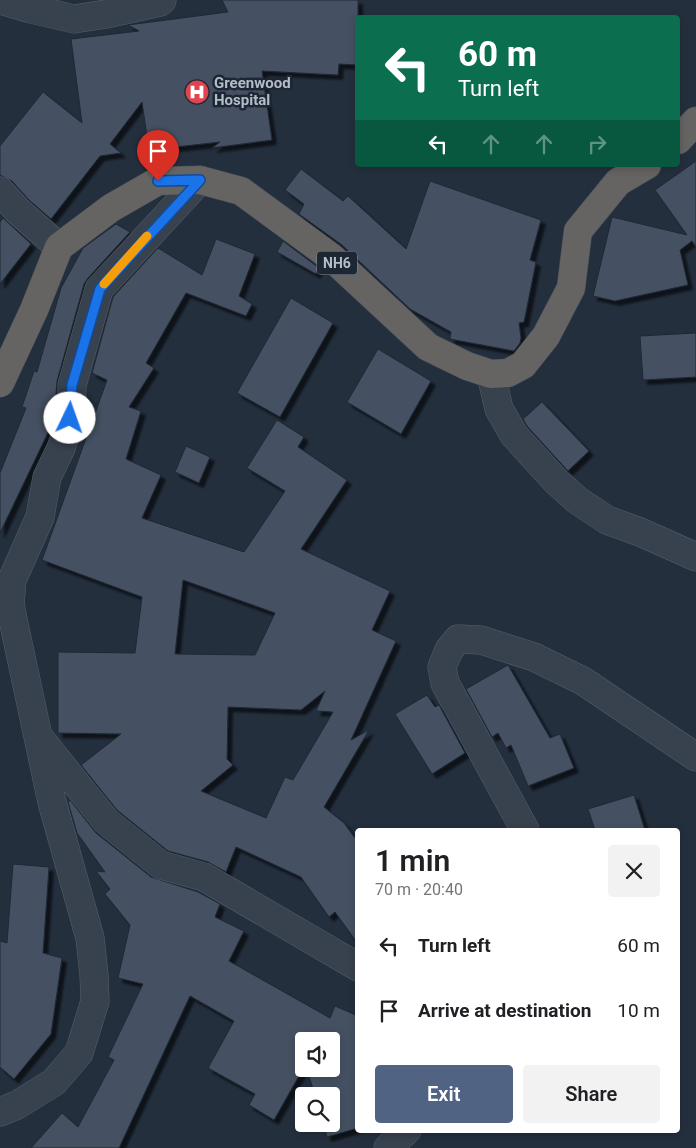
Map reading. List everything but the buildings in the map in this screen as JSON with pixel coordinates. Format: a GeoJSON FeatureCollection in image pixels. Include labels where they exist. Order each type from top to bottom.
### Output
{"type":"FeatureCollection","features":[{"type":"Feature","properties":{"kind":"highway"},"geometry":{"type":"LineString","coordinates":[[680,138],[696,121]]}},
{"type":"Feature","properties":{"kind":"highway","name":"NH6"},"geometry":{"type":"LineString","coordinates":[[59,247],[111,208],[158,181],[200,180],[241,191],[331,257],[428,347],[467,366],[491,374],[508,373],[523,365],[546,336],[571,288],[578,231],[618,182],[644,167]]}},
{"type":"Feature","properties":{"kind":"highway"},"geometry":{"type":"LineString","coordinates":[[0,383],[34,310],[59,247]]}},
{"type":"Feature","properties":{"kind":"street"},"geometry":{"type":"LineString","coordinates":[[0,0],[74,18],[122,11],[162,0]]}},
{"type":"Feature","properties":{"kind":"street"},"geometry":{"type":"LineString","coordinates":[[0,1112],[17,1105],[54,1082],[79,1053],[95,1001],[90,938],[52,802],[10,604],[12,580],[40,517],[47,477],[61,448],[70,418],[72,385],[100,289],[200,180]]}},
{"type":"Feature","properties":{"kind":"street"},"geometry":{"type":"LineString","coordinates":[[0,190],[18,211],[59,247]]}},
{"type":"Feature","properties":{"kind":"street"},"geometry":{"type":"LineString","coordinates":[[491,374],[499,409],[514,435],[577,500],[607,520],[640,532],[696,557]]}},
{"type":"Feature","properties":{"kind":"street"},"geometry":{"type":"LineString","coordinates":[[524,828],[445,683],[442,667],[449,650],[458,639],[481,640],[534,657],[583,681],[696,757]]}},
{"type":"Feature","properties":{"kind":"street"},"geometry":{"type":"LineString","coordinates":[[38,736],[106,821],[161,865],[204,877],[355,965]]}},
{"type":"Feature","properties":{"kind":"street"},"geometry":{"type":"LineString","coordinates":[[388,1148],[404,1133]]}},
{"type":"Feature","properties":{"kind":"slow traffic"},"geometry":{"type":"LineString","coordinates":[[104,284],[147,236]]}},
{"type":"Feature","properties":{"kind":"place","name":"Greenwood Hospital"},"geometry":{"type":"Point","coordinates":[197,92]}},
{"type":"Feature","properties":{"kind":"route"},"geometry":{"type":"LineString","coordinates":[[70,418],[72,385],[100,289],[200,180],[158,181]]}}]}
